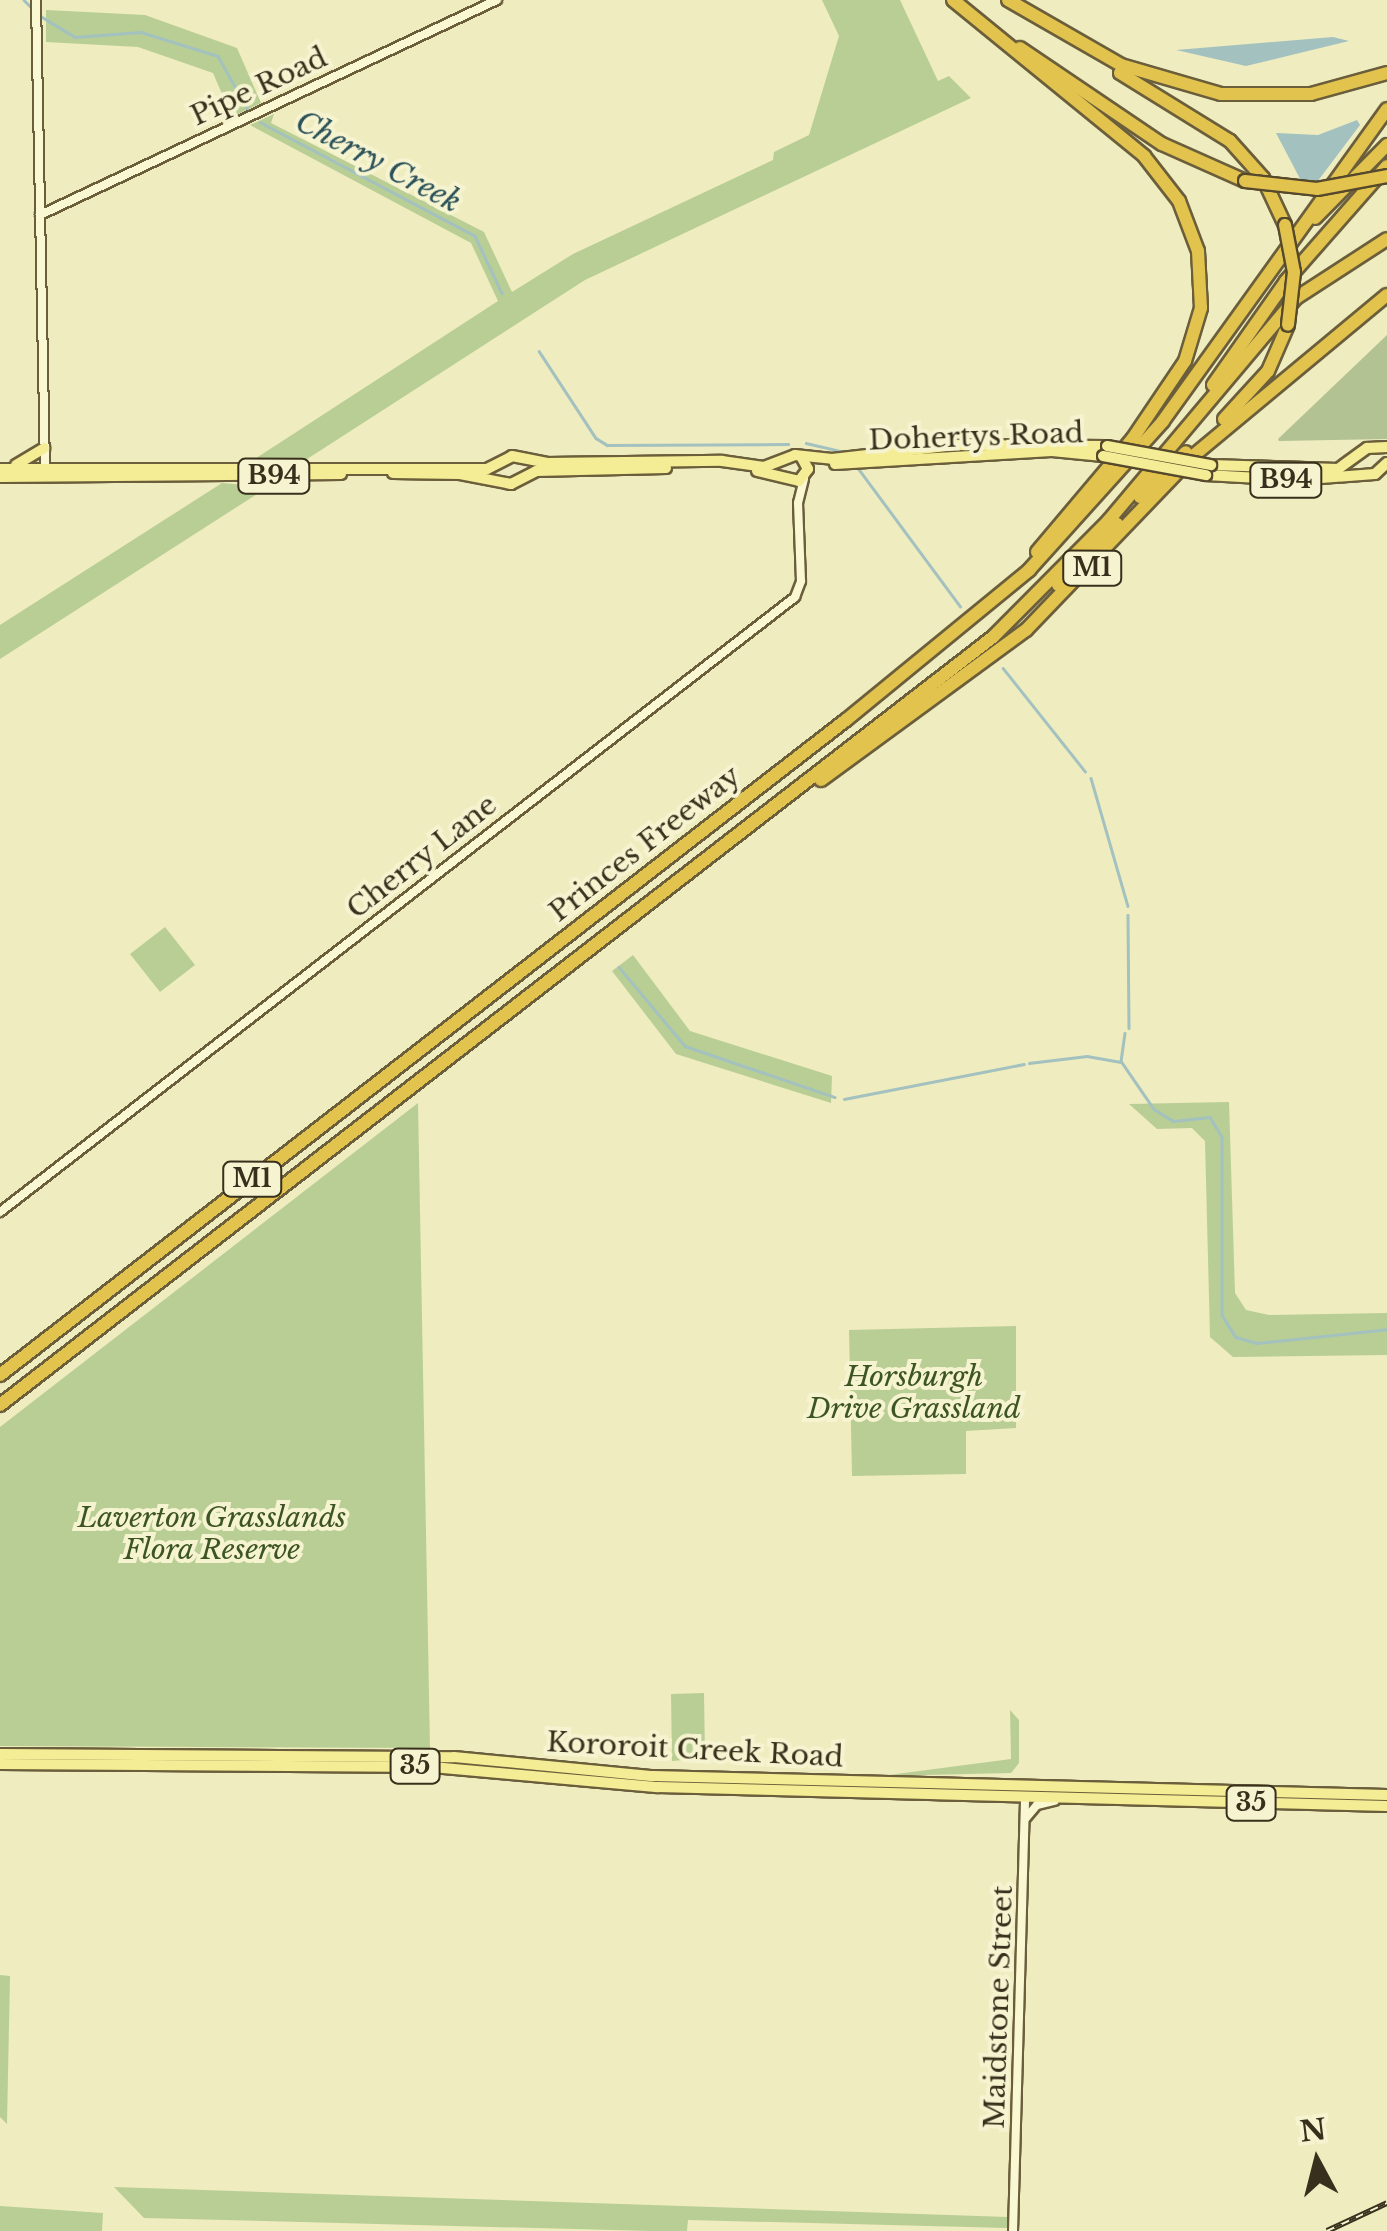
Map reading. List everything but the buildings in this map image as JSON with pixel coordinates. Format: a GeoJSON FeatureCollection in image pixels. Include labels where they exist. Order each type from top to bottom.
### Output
{"type":"FeatureCollection","features":[{"type":"Feature","properties":{"kind":"highway"},"geometry":{"type":"LineString","coordinates":[[956,0],[1162,144],[1245,181],[1317,189],[1387,176]]}},
{"type":"Feature","properties":{"kind":"highway"},"geometry":{"type":"LineString","coordinates":[[956,0],[1158,171],[1194,234],[1202,289],[1192,345],[1167,392],[1086,497],[968,624]]}},
{"type":"Feature","properties":{"kind":"highway"},"geometry":{"type":"LineString","coordinates":[[932,688],[1074,570],[1156,480],[1247,398],[1268,371],[1288,326],[1294,272],[1285,224],[1263,178],[1230,141],[998,0]]}},
{"type":"Feature","properties":{"kind":"highway"},"geometry":{"type":"LineString","coordinates":[[1008,0],[1122,65],[1221,94],[1296,96],[1387,73]]}},
{"type":"Feature","properties":{"kind":"highway","name":"M1"},"geometry":{"type":"LineString","coordinates":[[1255,287],[1387,108]]}},
{"type":"Feature","properties":{"kind":"highway","name":"M1"},"geometry":{"type":"LineString","coordinates":[[1255,287],[1387,145]]}},
{"type":"Feature","properties":{"kind":"highway","name":"M1"},"geometry":{"type":"LineString","coordinates":[[1128,499],[1286,280],[1387,166]]}},
{"type":"Feature","properties":{"kind":"highway"},"geometry":{"type":"LineString","coordinates":[[1128,499],[1296,298],[1387,239]]}},
{"type":"Feature","properties":{"kind":"highway","name":"Princes Freeway"},"geometry":{"type":"LineString","coordinates":[[0,1374],[968,624],[1063,538],[1123,471],[1255,287]]}},
{"type":"Feature","properties":{"kind":"highway","name":"Princes Freeway"},"geometry":{"type":"LineString","coordinates":[[772,809],[856,760],[1026,630],[1194,456],[1387,295]]}},
{"type":"Feature","properties":{"kind":"highway","name":"Princes Freeway"},"geometry":{"type":"LineString","coordinates":[[0,1405],[932,688],[1029,603],[1128,499]]}},
{"type":"Feature","properties":{"kind":"main road","name":"Dohertys Road"},"geometry":{"type":"LineString","coordinates":[[802,457],[1054,442],[1282,480],[1382,468]]}},
{"type":"Feature","properties":{"kind":"main road","name":"Dohertys Road"},"geometry":{"type":"LineString","coordinates":[[1209,470],[1335,470],[1368,450],[1387,447]]}},
{"type":"Feature","properties":{"kind":"main road"},"geometry":{"type":"LineString","coordinates":[[0,468],[32,460],[44,448]]}},
{"type":"Feature","properties":{"kind":"main road"},"geometry":{"type":"LineString","coordinates":[[1368,450],[1384,456],[1382,468],[1364,469],[1368,450]]}},
{"type":"Feature","properties":{"kind":"main road","name":"Dohertys Road"},"geometry":{"type":"LineString","coordinates":[[806,475],[824,464],[932,456],[1105,451]]}},
{"type":"Feature","properties":{"kind":"main road"},"geometry":{"type":"LineString","coordinates":[[802,457],[806,475]]}},
{"type":"Feature","properties":{"kind":"main road","name":"B94"},"geometry":{"type":"LineString","coordinates":[[0,477],[45,473],[487,469],[519,458],[764,467],[802,457]]}},
{"type":"Feature","properties":{"kind":"main road"},"geometry":{"type":"LineString","coordinates":[[519,458],[524,476]]}},
{"type":"Feature","properties":{"kind":"main road"},"geometry":{"type":"LineString","coordinates":[[785,460],[788,480]]}},
{"type":"Feature","properties":{"kind":"main road"},"geometry":{"type":"LineString","coordinates":[[498,464],[503,482]]}},
{"type":"Feature","properties":{"kind":"main road","name":"B94"},"geometry":{"type":"LineString","coordinates":[[0,468],[45,473],[445,473],[515,484],[524,476],[730,468],[788,480],[806,475]]}},
{"type":"Feature","properties":{"kind":"main road","name":"Kororoit Creek Road"},"geometry":{"type":"LineString","coordinates":[[6,1759],[420,1761],[710,1783],[1386,1802]]}},
{"type":"Feature","properties":{"kind":"main road","name":"Kororoit Creek Road"},"geometry":{"type":"LineString","coordinates":[[842,1787],[1006,1797],[1025,1790],[1074,1798],[1386,1802]]}},
{"type":"Feature","properties":{"kind":"street"},"geometry":{"type":"LineString","coordinates":[[36,0],[45,473]]}},
{"type":"Feature","properties":{"kind":"street","name":"Pipe Road"},"geometry":{"type":"LineString","coordinates":[[40,215],[497,0]]}},
{"type":"Feature","properties":{"kind":"street","name":"Cherry Lane"},"geometry":{"type":"LineString","coordinates":[[0,1212],[795,596],[801,581],[798,503],[806,475]]}},
{"type":"Feature","properties":{"kind":"street","name":"Cherry Lane"},"geometry":{"type":"LineString","coordinates":[[788,480],[798,503]]}},
{"type":"Feature","properties":{"kind":"street","name":"Maidstone Street"},"geometry":{"type":"LineString","coordinates":[[1015,2231],[1025,1790]]}},
{"type":"Feature","properties":{"kind":"street"},"geometry":{"type":"LineString","coordinates":[[1006,1797],[1026,1818],[1037,1804],[1074,1798]]}},
{"type":"Feature","properties":{"kind":"green space"},"geometry":{"type":"Polygon","coordinates":[[[822,0],[900,0],[938,81],[949,76],[971,98],[585,280],[304,461],[250,462],[498,301],[471,243],[250,125],[274,114],[271,123],[484,232],[512,292],[573,254],[773,160],[774,152],[809,135],[839,36],[822,0]]]}},
{"type":"Feature","properties":{"kind":"green space"},"geometry":{"type":"Polygon","coordinates":[[[46,10],[145,15],[237,48],[261,103],[232,117],[213,73],[138,47],[46,42],[46,10]]]}},
{"type":"Feature","properties":{"kind":"green space"},"geometry":{"type":"Polygon","coordinates":[[[1387,335],[1387,439],[1279,441],[1278,439],[1387,335]]]}},
{"type":"Feature","properties":{"kind":"green space"},"geometry":{"type":"Polygon","coordinates":[[[222,483],[268,487],[0,659],[0,625],[222,483]]]}},
{"type":"Feature","properties":{"kind":"green space"},"geometry":{"type":"Polygon","coordinates":[[[165,927],[195,965],[160,992],[130,954],[165,927]]]}},
{"type":"Feature","properties":{"kind":"green space"},"geometry":{"type":"Polygon","coordinates":[[[633,955],[690,1031],[832,1076],[831,1103],[676,1054],[612,971],[633,955]]]}},
{"type":"Feature","properties":{"kind":"green space"},"geometry":{"type":"Polygon","coordinates":[[[1229,1102],[1235,1293],[1246,1310],[1269,1315],[1387,1313],[1387,1355],[1233,1357],[1210,1337],[1205,1141],[1192,1128],[1157,1129],[1129,1104],[1229,1102]]]}},
{"type":"Feature","properties":{"kind":"green space","name":"Laverton Grasslands Flora Reserve"},"geometry":{"type":"Polygon","coordinates":[[[418,1103],[430,1748],[0,1746],[0,1427],[418,1103]]]}},
{"type":"Feature","properties":{"kind":"green space","name":"Horsburgh Drive Grassland"},"geometry":{"type":"Polygon","coordinates":[[[1016,1326],[1016,1428],[966,1431],[966,1474],[852,1476],[849,1330],[1016,1326]]]}},
{"type":"Feature","properties":{"kind":"green space"},"geometry":{"type":"Polygon","coordinates":[[[704,1693],[705,1758],[672,1761],[671,1694],[704,1693]]]}},
{"type":"Feature","properties":{"kind":"green space"},"geometry":{"type":"Polygon","coordinates":[[[1010,1710],[1019,1720],[1019,1763],[1011,1773],[881,1776],[1011,1759],[1010,1710]]]}},
{"type":"Feature","properties":{"kind":"green space"},"geometry":{"type":"Polygon","coordinates":[[[0,1975],[10,1976],[7,2124],[0,2117],[0,1975]]]}},
{"type":"Feature","properties":{"kind":"green space"},"geometry":{"type":"Polygon","coordinates":[[[114,2187],[1008,2217],[1007,2228],[688,2220],[687,2231],[144,2218],[114,2187]]]}},
{"type":"Feature","properties":{"kind":"green space"},"geometry":{"type":"Polygon","coordinates":[[[0,2206],[103,2213],[102,2231],[0,2231],[0,2206]]]}},
{"type":"Feature","properties":{"kind":"water"},"geometry":{"type":"Polygon","coordinates":[[[1333,37],[1349,41],[1246,66],[1176,50],[1333,37]]]}},
{"type":"Feature","properties":{"kind":"water"},"geometry":{"type":"Polygon","coordinates":[[[1357,120],[1360,125],[1308,194],[1276,133],[1318,135],[1357,120]]]}},
{"type":"Feature","properties":{"kind":"waterway","name":"Cherry Creek"},"geometry":{"type":"LineString","coordinates":[[24,0],[33,9]]}},
{"type":"Feature","properties":{"kind":"waterway","name":"Cherry Creek"},"geometry":{"type":"LineString","coordinates":[[39,15],[75,37],[141,32],[218,56],[247,108]]}},
{"type":"Feature","properties":{"kind":"waterway","name":"Cherry Creek"},"geometry":{"type":"LineString","coordinates":[[260,122],[475,236],[502,293]]}},
{"type":"Feature","properties":{"kind":"waterway","name":"Cherry Creek"},"geometry":{"type":"LineString","coordinates":[[539,351],[596,438],[607,445],[788,444]]}},
{"type":"Feature","properties":{"kind":"waterway","name":"Cherry Creek"},"geometry":{"type":"LineString","coordinates":[[806,443],[845,452]]}},
{"type":"Feature","properties":{"kind":"waterway","name":"Cherry Creek"},"geometry":{"type":"LineString","coordinates":[[858,468],[960,606]]}},
{"type":"Feature","properties":{"kind":"waterway","name":"Cherry Creek"},"geometry":{"type":"LineString","coordinates":[[1003,668],[1085,771]]}},
{"type":"Feature","properties":{"kind":"waterway","name":"Cherry Creek"},"geometry":{"type":"LineString","coordinates":[[1091,778],[1128,906]]}},
{"type":"Feature","properties":{"kind":"waterway","name":"Cherry Creek"},"geometry":{"type":"LineString","coordinates":[[1128,915],[1129,1028]]}},
{"type":"Feature","properties":{"kind":"waterway"},"geometry":{"type":"LineString","coordinates":[[619,967],[685,1046],[835,1097]]}},
{"type":"Feature","properties":{"kind":"waterway","name":"Cherry Creek"},"geometry":{"type":"LineString","coordinates":[[1125,1033],[1121,1061],[1154,1109],[1173,1121],[1210,1117],[1222,1137],[1222,1315],[1236,1337],[1257,1343],[1387,1329]]}},
{"type":"Feature","properties":{"kind":"waterway"},"geometry":{"type":"LineString","coordinates":[[1029,1063],[1087,1056],[1120,1062]]}},
{"type":"Feature","properties":{"kind":"waterway"},"geometry":{"type":"LineString","coordinates":[[844,1099],[1024,1064]]}},
{"type":"Feature","properties":{"kind":"railway"},"geometry":{"type":"LineString","coordinates":[[1327,2231],[1387,2203]]}}]}
